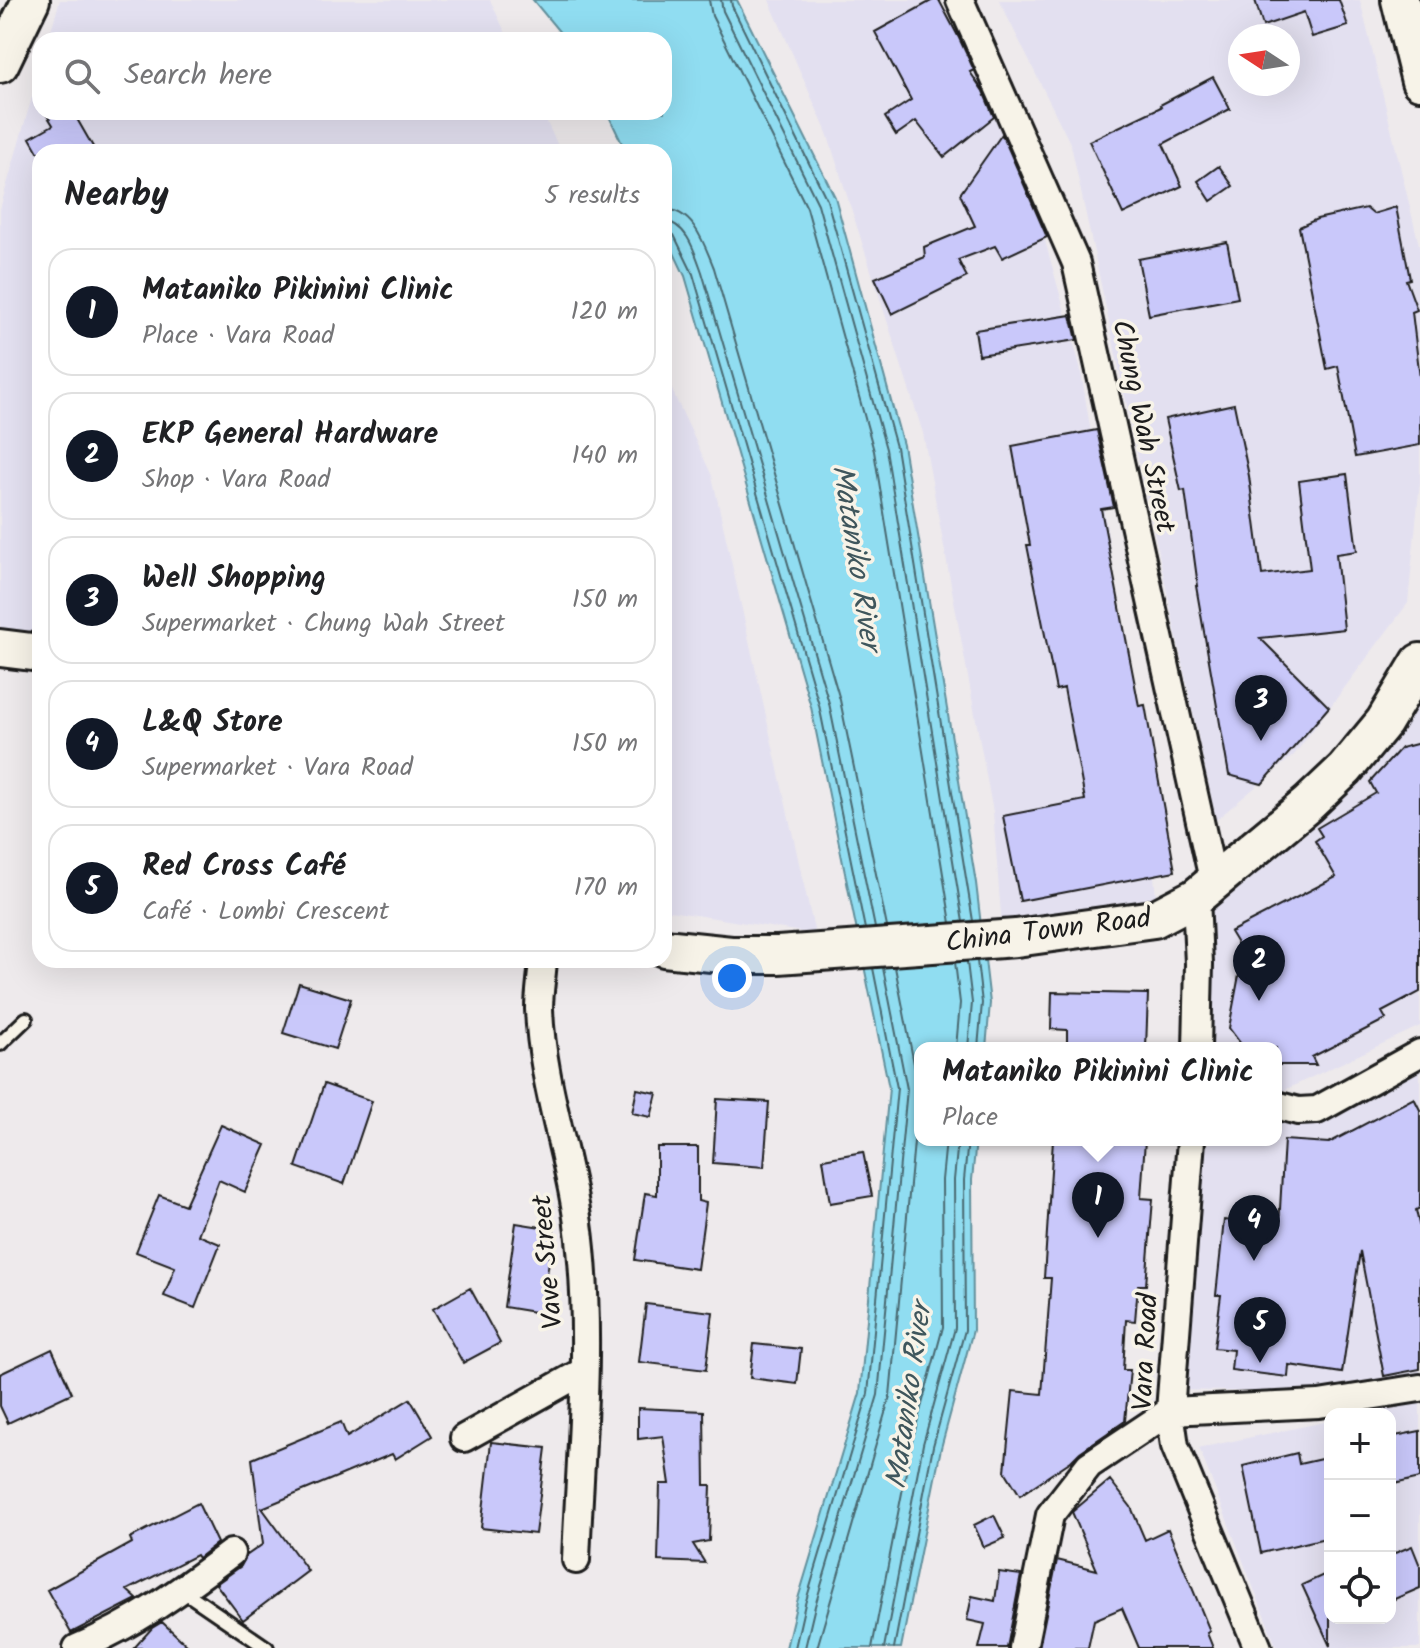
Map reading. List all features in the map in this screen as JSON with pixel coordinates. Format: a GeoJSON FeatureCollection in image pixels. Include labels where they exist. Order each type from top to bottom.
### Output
{"type":"FeatureCollection","features":[{"type":"Feature","properties":{"kind":"street"},"geometry":{"type":"LineString","coordinates":[[0,64],[31,0]]}},
{"type":"Feature","properties":{"kind":"street","name":"Chung Wah Street"},"geometry":{"type":"LineString","coordinates":[[960,0],[1076,263],[1205,890]]}},
{"type":"Feature","properties":{"kind":"street"},"geometry":{"type":"LineString","coordinates":[[1400,0],[1420,81]]}},
{"type":"Feature","properties":{"kind":"street"},"geometry":{"type":"LineString","coordinates":[[0,648],[32,652]]}},
{"type":"Feature","properties":{"kind":"street","name":"China Town Road"},"geometry":{"type":"LineString","coordinates":[[672,949],[731,955],[778,955],[1016,938],[1154,919],[1205,890],[1345,769],[1384,722],[1420,662]]}},
{"type":"Feature","properties":{"kind":"street"},"geometry":{"type":"LineString","coordinates":[[1197,1042],[1205,890]]}},
{"type":"Feature","properties":{"kind":"street","name":"Vave Street"},"geometry":{"type":"LineString","coordinates":[[542,968],[539,1008],[546,1065],[571,1181],[581,1246],[586,1316],[576,1560]]}},
{"type":"Feature","properties":{"kind":"street"},"geometry":{"type":"LineString","coordinates":[[1282,1107],[1298,1111],[1317,1110],[1420,1053]]}},
{"type":"Feature","properties":{"kind":"street","name":"Vara Road"},"geometry":{"type":"LineString","coordinates":[[1191,1146],[1170,1411],[1175,1446],[1258,1648]]}},
{"type":"Feature","properties":{"kind":"street"},"geometry":{"type":"LineString","coordinates":[[464,1438],[584,1371]]}},
{"type":"Feature","properties":{"kind":"street"},"geometry":{"type":"LineString","coordinates":[[1023,1648],[1050,1515],[1089,1465],[1170,1411],[1319,1404],[1420,1388]]}},
{"type":"Feature","properties":{"kind":"street"},"geometry":{"type":"LineString","coordinates":[[77,1648],[113,1634],[182,1590],[231,1553]]}},
{"type":"Feature","properties":{"kind":"lane"},"geometry":{"type":"LineString","coordinates":[[0,1044],[26,1019]]}},
{"type":"Feature","properties":{"kind":"lane"},"geometry":{"type":"LineString","coordinates":[[182,1590],[267,1648]]}},
{"type":"Feature","properties":{"kind":"shaded area"},"geometry":{"type":"Polygon","coordinates":[[[60,0],[490,0],[505,32],[50,32],[60,0]]]}},
{"type":"Feature","properties":{"kind":"shaded area"},"geometry":{"type":"Polygon","coordinates":[[[769,0],[922,0],[1007,105],[1080,366],[1139,724],[1157,907],[1002,928],[993,812],[923,433],[827,133],[769,0]]]}},
{"type":"Feature","properties":{"kind":"shaded area"},"geometry":{"type":"Polygon","coordinates":[[[999,0],[1360,0],[1420,249],[1420,482],[1408,603],[1294,755],[1216,820],[1071,145],[999,0]]]}},
{"type":"Feature","properties":{"kind":"shaded area"},"geometry":{"type":"Polygon","coordinates":[[[32,97],[32,120],[546,120],[557,144],[32,144],[32,638],[0,636],[0,209],[32,97]]]}},
{"type":"Feature","properties":{"kind":"shaded area"},"geometry":{"type":"Polygon","coordinates":[[[672,390],[712,476],[815,934],[672,911],[672,390]]]}},
{"type":"Feature","properties":{"kind":"shaded area"},"geometry":{"type":"Polygon","coordinates":[[[1420,653],[1420,1026],[1282,1091],[1282,1042],[1190,1042],[1201,905],[1348,780],[1420,653]]]}},
{"type":"Feature","properties":{"kind":"shaded area"},"geometry":{"type":"Polygon","coordinates":[[[1420,1055],[1420,1383],[1379,1394],[1174,1390],[1193,1150],[1203,1146],[1282,1146],[1282,1112],[1420,1055]]]}},
{"type":"Feature","properties":{"kind":"shaded area"},"geometry":{"type":"Polygon","coordinates":[[[1420,1403],[1420,1648],[1277,1648],[1199,1448],[1324,1422],[1324,1624],[1396,1624],[1395,1408],[1420,1403]]]}},
{"type":"Feature","properties":{"kind":"water","name":"Mataniko River"},"geometry":{"type":"Polygon","coordinates":[[[533,0],[737,0],[835,197],[903,445],[976,883],[990,1003],[987,1042],[914,1042],[914,1146],[975,1146],[972,1180],[973,1330],[941,1448],[901,1648],[786,1648],[860,1393],[889,1088],[811,707],[685,276],[672,249],[672,144],[622,144],[611,120],[672,120],[672,32],[559,32],[533,0]]]}},
{"type":"Feature","properties":{"kind":"building"},"geometry":{"type":"Polygon","coordinates":[[[933,0],[939,0],[959,38],[974,70],[970,72],[983,91],[994,117],[944,157],[916,121],[896,135],[885,117],[911,100],[875,32],[933,0]]]}},
{"type":"Feature","properties":{"kind":"building"},"geometry":{"type":"Polygon","coordinates":[[[1255,0],[1339,0],[1348,26],[1312,37],[1304,12],[1262,24],[1255,0]]]}},
{"type":"Feature","properties":{"kind":"building"},"geometry":{"type":"Polygon","coordinates":[[[1213,77],[1230,109],[1163,144],[1182,186],[1123,214],[1089,141],[1161,107],[1213,77]]]}},
{"type":"Feature","properties":{"kind":"building"},"geometry":{"type":"Polygon","coordinates":[[[50,120],[78,120],[91,144],[33,144],[30,138],[53,125],[50,120]]]}},
{"type":"Feature","properties":{"kind":"building"},"geometry":{"type":"Polygon","coordinates":[[[1002,134],[1047,237],[1002,258],[995,246],[958,260],[967,277],[892,314],[875,278],[925,257],[924,247],[975,226],[960,194],[1002,134]]]}},
{"type":"Feature","properties":{"kind":"building"},"geometry":{"type":"Polygon","coordinates":[[[1219,166],[1233,186],[1211,201],[1198,181],[1219,166]]]}},
{"type":"Feature","properties":{"kind":"building"},"geometry":{"type":"Polygon","coordinates":[[[1396,207],[1410,279],[1406,280],[1417,310],[1412,312],[1420,378],[1420,445],[1355,457],[1338,366],[1327,369],[1299,227],[1317,219],[1366,208],[1373,214],[1396,207]]]}},
{"type":"Feature","properties":{"kind":"building"},"geometry":{"type":"Polygon","coordinates":[[[1227,242],[1238,298],[1149,315],[1138,259],[1227,242]]]}},
{"type":"Feature","properties":{"kind":"building"},"geometry":{"type":"Polygon","coordinates":[[[1071,315],[1077,340],[979,355],[975,330],[1071,315]]]}},
{"type":"Feature","properties":{"kind":"building"},"geometry":{"type":"Polygon","coordinates":[[[1234,404],[1249,476],[1262,575],[1310,569],[1299,481],[1347,474],[1357,551],[1336,554],[1344,629],[1260,638],[1329,707],[1262,784],[1229,775],[1196,586],[1185,490],[1181,491],[1165,419],[1234,404]]]}},
{"type":"Feature","properties":{"kind":"building"},"geometry":{"type":"Polygon","coordinates":[[[1097,430],[1114,507],[1101,509],[1139,706],[1145,705],[1175,871],[1020,901],[1003,816],[1085,800],[1064,688],[1056,690],[1027,545],[1030,545],[1012,446],[1097,430]]]}},
{"type":"Feature","properties":{"kind":"building"},"geometry":{"type":"Polygon","coordinates":[[[1420,743],[1420,992],[1382,1012],[1386,1019],[1312,1057],[1316,1065],[1282,1065],[1282,1042],[1240,1042],[1229,1028],[1239,975],[1250,965],[1230,932],[1336,877],[1315,841],[1322,836],[1317,828],[1376,793],[1370,782],[1401,748],[1420,743]]]}},
{"type":"Feature","properties":{"kind":"building"},"geometry":{"type":"Polygon","coordinates":[[[299,983],[351,999],[335,1049],[283,1033],[299,983]]]}},
{"type":"Feature","properties":{"kind":"building"},"geometry":{"type":"Polygon","coordinates":[[[1052,992],[1148,994],[1146,1042],[1067,1042],[1067,1030],[1051,1029],[1052,992]]]}},
{"type":"Feature","properties":{"kind":"building"},"geometry":{"type":"Polygon","coordinates":[[[324,1084],[372,1101],[344,1184],[296,1167],[324,1084]]]}},
{"type":"Feature","properties":{"kind":"building"},"geometry":{"type":"Polygon","coordinates":[[[637,1089],[657,1093],[651,1117],[632,1113],[637,1089]]]}},
{"type":"Feature","properties":{"kind":"building"},"geometry":{"type":"Polygon","coordinates":[[[1414,1098],[1420,1110],[1420,1208],[1416,1210],[1420,1229],[1420,1369],[1384,1376],[1360,1251],[1342,1373],[1289,1365],[1288,1377],[1231,1370],[1233,1350],[1214,1348],[1221,1295],[1216,1295],[1224,1220],[1279,1226],[1284,1140],[1329,1143],[1414,1098]]]}},
{"type":"Feature","properties":{"kind":"building"},"geometry":{"type":"Polygon","coordinates":[[[717,1099],[769,1102],[764,1167],[713,1163],[717,1099]]]}},
{"type":"Feature","properties":{"kind":"building"},"geometry":{"type":"Polygon","coordinates":[[[221,1125],[266,1145],[245,1192],[219,1180],[198,1235],[220,1244],[195,1308],[164,1296],[175,1267],[136,1252],[159,1195],[185,1205],[221,1125]]]}},
{"type":"Feature","properties":{"kind":"building"},"geometry":{"type":"Polygon","coordinates":[[[1053,1146],[1145,1146],[1141,1198],[1153,1199],[1146,1285],[1138,1285],[1135,1321],[1126,1320],[1123,1370],[1130,1370],[1125,1421],[1020,1495],[1005,1471],[1013,1391],[1042,1394],[1051,1278],[1044,1278],[1053,1146]]]}},
{"type":"Feature","properties":{"kind":"building"},"geometry":{"type":"Polygon","coordinates":[[[657,1147],[698,1147],[698,1201],[706,1203],[697,1269],[635,1260],[645,1193],[657,1195],[657,1147]]]}},
{"type":"Feature","properties":{"kind":"building"},"geometry":{"type":"Polygon","coordinates":[[[863,1152],[872,1196],[830,1203],[823,1159],[863,1152]]]}},
{"type":"Feature","properties":{"kind":"building"},"geometry":{"type":"Polygon","coordinates":[[[516,1223],[554,1229],[541,1313],[504,1307],[516,1223]]]}},
{"type":"Feature","properties":{"kind":"building"},"geometry":{"type":"Polygon","coordinates":[[[470,1288],[500,1343],[463,1363],[433,1309],[470,1288]]]}},
{"type":"Feature","properties":{"kind":"building"},"geometry":{"type":"Polygon","coordinates":[[[646,1304],[713,1312],[706,1370],[639,1362],[646,1304]]]}},
{"type":"Feature","properties":{"kind":"building"},"geometry":{"type":"Polygon","coordinates":[[[754,1344],[801,1349],[797,1384],[750,1378],[754,1344]]]}},
{"type":"Feature","properties":{"kind":"building"},"geometry":{"type":"Polygon","coordinates":[[[52,1349],[72,1393],[8,1423],[0,1406],[0,1374],[52,1349]]]}},
{"type":"Feature","properties":{"kind":"building"},"geometry":{"type":"Polygon","coordinates":[[[410,1399],[432,1436],[395,1459],[392,1454],[262,1508],[308,1571],[243,1620],[216,1584],[241,1566],[246,1556],[263,1544],[252,1459],[341,1422],[347,1437],[410,1399]]]}},
{"type":"Feature","properties":{"kind":"building"},"geometry":{"type":"Polygon","coordinates":[[[638,1408],[704,1411],[705,1485],[711,1485],[709,1541],[693,1544],[705,1563],[658,1561],[660,1484],[670,1484],[663,1436],[638,1439],[638,1408]]]}},
{"type":"Feature","properties":{"kind":"building"},"geometry":{"type":"Polygon","coordinates":[[[1420,1431],[1420,1478],[1396,1484],[1396,1436],[1420,1431]]]}},
{"type":"Feature","properties":{"kind":"building"},"geometry":{"type":"Polygon","coordinates":[[[491,1442],[546,1448],[535,1534],[481,1528],[491,1442]]]}},
{"type":"Feature","properties":{"kind":"building"},"geometry":{"type":"Polygon","coordinates":[[[1297,1453],[1299,1464],[1324,1458],[1324,1538],[1261,1553],[1243,1466],[1297,1453]]]}},
{"type":"Feature","properties":{"kind":"building"},"geometry":{"type":"Polygon","coordinates":[[[1110,1480],[1131,1507],[1145,1540],[1168,1529],[1210,1631],[1207,1633],[1213,1648],[1139,1648],[1122,1608],[1094,1620],[1088,1648],[1039,1648],[1057,1560],[1097,1570],[1072,1512],[1110,1480]]]}},
{"type":"Feature","properties":{"kind":"building"},"geometry":{"type":"Polygon","coordinates":[[[198,1503],[217,1543],[198,1558],[196,1555],[127,1590],[137,1599],[71,1633],[47,1590],[132,1543],[130,1538],[198,1503]]]}},
{"type":"Feature","properties":{"kind":"building"},"geometry":{"type":"Polygon","coordinates":[[[994,1515],[1005,1538],[984,1547],[974,1525],[994,1515]]]}},
{"type":"Feature","properties":{"kind":"building"},"geometry":{"type":"Polygon","coordinates":[[[1412,1546],[1420,1566],[1420,1588],[1396,1598],[1396,1553],[1412,1546]]]}},
{"type":"Feature","properties":{"kind":"building"},"geometry":{"type":"Polygon","coordinates":[[[999,1572],[1021,1575],[1007,1648],[979,1648],[985,1624],[967,1620],[972,1596],[995,1601],[999,1572]]]}},
{"type":"Feature","properties":{"kind":"building"},"geometry":{"type":"Polygon","coordinates":[[[1324,1575],[1324,1624],[1330,1624],[1330,1646],[1302,1585],[1324,1575]]]}},
{"type":"Feature","properties":{"kind":"building"},"geometry":{"type":"Polygon","coordinates":[[[162,1622],[190,1648],[134,1648],[152,1628],[162,1622]]]}},
{"type":"Feature","properties":{"kind":"place","name":"Well Shopping"},"geometry":{"type":"Point","coordinates":[1261,741]}},
{"type":"Feature","properties":{"kind":"place","name":"EKP General Hardware"},"geometry":{"type":"Point","coordinates":[1259,1001]}},
{"type":"Feature","properties":{"kind":"place","name":"Mataniko Pikinini Clinic"},"geometry":{"type":"Point","coordinates":[1098,1238]}},
{"type":"Feature","properties":{"kind":"place","name":"L&Q Store"},"geometry":{"type":"Point","coordinates":[1254,1261]}},
{"type":"Feature","properties":{"kind":"place","name":"Red Cross Café"},"geometry":{"type":"Point","coordinates":[1260,1363]}}]}
